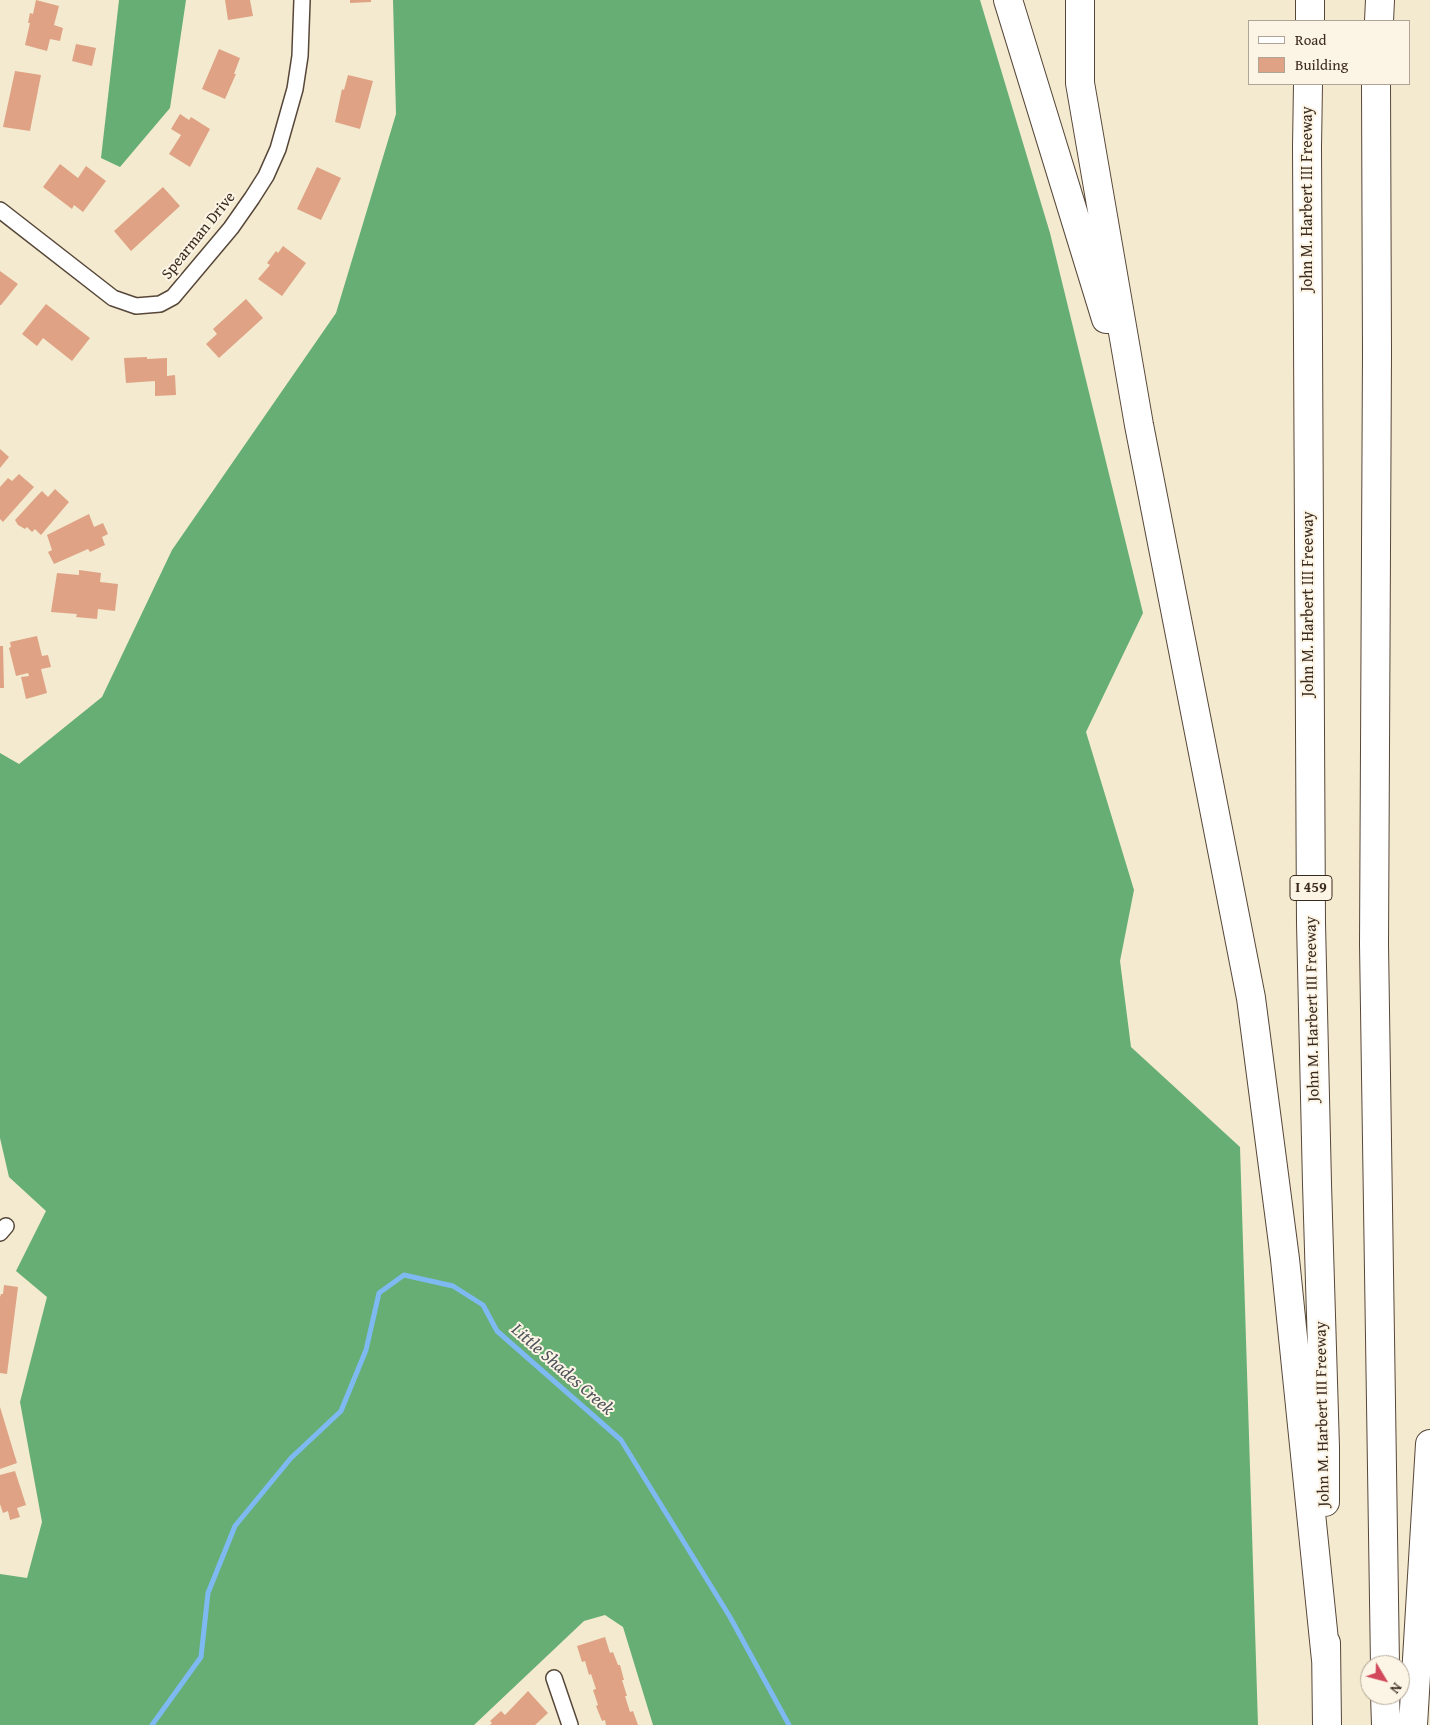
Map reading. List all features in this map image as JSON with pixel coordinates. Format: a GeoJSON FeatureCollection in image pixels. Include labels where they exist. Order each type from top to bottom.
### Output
{"type":"FeatureCollection","features":[{"type":"Feature","properties":{"kind":"highway"},"geometry":{"type":"LineString","coordinates":[[1008,0],[1139,425]]}},
{"type":"Feature","properties":{"kind":"highway"},"geometry":{"type":"LineString","coordinates":[[1080,0],[1080,83],[1139,425],[1251,998],[1285,1259],[1326,1660]]}},
{"type":"Feature","properties":{"kind":"highway"},"geometry":{"type":"LineString","coordinates":[[1310,0],[1310,20]]}},
{"type":"Feature","properties":{"kind":"highway"},"geometry":{"type":"LineString","coordinates":[[1379,20],[1380,0]]}},
{"type":"Feature","properties":{"kind":"highway","name":"John M. Harbert III Freeway"},"geometry":{"type":"LineString","coordinates":[[1308,85],[1311,922],[1325,1446],[1327,1725]]}},
{"type":"Feature","properties":{"kind":"highway"},"geometry":{"type":"LineString","coordinates":[[1376,85],[1377,353],[1374,944],[1385,1655]]}},
{"type":"Feature","properties":{"kind":"highway"},"geometry":{"type":"LineString","coordinates":[[1413,1725],[1430,1444]]}},
{"type":"Feature","properties":{"kind":"highway"},"geometry":{"type":"LineString","coordinates":[[1385,1705],[1386,1725]]}},
{"type":"Feature","properties":{"kind":"street","name":"Spearman Drive"},"geometry":{"type":"LineString","coordinates":[[0,210],[113,298],[136,306],[160,304],[173,297],[231,228],[252,198],[278,149],[295,89],[300,56],[302,0]]}},
{"type":"Feature","properties":{"kind":"street"},"geometry":{"type":"LineString","coordinates":[[554,1678],[570,1725]]}},
{"type":"Feature","properties":{"kind":"green space"},"geometry":{"type":"Polygon","coordinates":[[[119,0],[186,0],[170,108],[120,167],[101,158],[119,0]]]}},
{"type":"Feature","properties":{"kind":"green space"},"geometry":{"type":"Polygon","coordinates":[[[393,0],[980,0],[1050,233],[1143,613],[1086,732],[1134,890],[1120,961],[1131,1047],[1240,1147],[1258,1725],[653,1725],[623,1627],[605,1615],[584,1621],[474,1725],[0,1725],[0,1574],[27,1578],[42,1522],[20,1402],[47,1297],[16,1271],[46,1211],[9,1177],[0,1138],[0,753],[19,764],[102,697],[172,550],[336,313],[396,114],[393,0]]]}},
{"type":"Feature","properties":{"kind":"building"},"geometry":{"type":"Polygon","coordinates":[[[36,0],[59,6],[54,25],[63,28],[60,41],[50,39],[47,51],[25,45],[30,23],[28,23],[30,13],[33,14],[36,0]]]}},
{"type":"Feature","properties":{"kind":"building"},"geometry":{"type":"Polygon","coordinates":[[[225,0],[250,0],[253,16],[228,20],[225,0]]]}},
{"type":"Feature","properties":{"kind":"building"},"geometry":{"type":"Polygon","coordinates":[[[350,0],[371,0],[371,2],[350,3],[350,0]]]}},
{"type":"Feature","properties":{"kind":"building"},"geometry":{"type":"Polygon","coordinates":[[[76,44],[96,48],[92,66],[72,61],[76,44]]]}},
{"type":"Feature","properties":{"kind":"building"},"geometry":{"type":"Polygon","coordinates":[[[219,49],[240,58],[234,74],[236,74],[225,99],[202,89],[219,49]]]}},
{"type":"Feature","properties":{"kind":"building"},"geometry":{"type":"Polygon","coordinates":[[[15,71],[41,75],[30,131],[3,127],[15,71]]]}},
{"type":"Feature","properties":{"kind":"building"},"geometry":{"type":"Polygon","coordinates":[[[348,75],[373,81],[360,129],[335,122],[342,89],[344,90],[348,75]]]}},
{"type":"Feature","properties":{"kind":"building"},"geometry":{"type":"Polygon","coordinates":[[[180,114],[189,120],[191,117],[210,129],[190,167],[169,154],[181,135],[171,129],[180,114]]]}},
{"type":"Feature","properties":{"kind":"building"},"geometry":{"type":"Polygon","coordinates":[[[60,164],[78,178],[86,166],[106,181],[83,212],[74,205],[72,209],[43,187],[60,164]]]}},
{"type":"Feature","properties":{"kind":"building"},"geometry":{"type":"Polygon","coordinates":[[[317,167],[341,178],[321,220],[297,209],[317,167]]]}},
{"type":"Feature","properties":{"kind":"building"},"geometry":{"type":"Polygon","coordinates":[[[163,187],[180,206],[131,251],[114,231],[163,187]]]}},
{"type":"Feature","properties":{"kind":"building"},"geometry":{"type":"Polygon","coordinates":[[[283,246],[306,263],[282,296],[258,279],[270,265],[267,263],[276,251],[278,253],[283,246]]]}},
{"type":"Feature","properties":{"kind":"building"},"geometry":{"type":"Polygon","coordinates":[[[0,271],[18,284],[1,305],[0,305],[0,271]]]}},
{"type":"Feature","properties":{"kind":"building"},"geometry":{"type":"Polygon","coordinates":[[[246,299],[263,318],[219,358],[206,344],[217,334],[213,329],[246,299]]]}},
{"type":"Feature","properties":{"kind":"building"},"geometry":{"type":"Polygon","coordinates":[[[46,304],[90,338],[72,361],[43,338],[37,346],[22,334],[46,304]]]}},
{"type":"Feature","properties":{"kind":"building"},"geometry":{"type":"Polygon","coordinates":[[[147,357],[147,359],[167,358],[167,376],[175,375],[176,395],[155,396],[155,381],[126,383],[124,358],[147,357]]]}},
{"type":"Feature","properties":{"kind":"building"},"geometry":{"type":"Polygon","coordinates":[[[0,449],[9,457],[0,468],[0,449]]]}},
{"type":"Feature","properties":{"kind":"building"},"geometry":{"type":"Polygon","coordinates":[[[19,474],[34,487],[3,522],[0,519],[0,487],[8,478],[12,481],[19,474]]]}},
{"type":"Feature","properties":{"kind":"building"},"geometry":{"type":"Polygon","coordinates":[[[55,489],[69,502],[41,535],[35,529],[32,532],[27,527],[25,529],[18,525],[15,520],[42,491],[48,497],[55,489]]]}},
{"type":"Feature","properties":{"kind":"building"},"geometry":{"type":"Polygon","coordinates":[[[89,514],[94,527],[103,523],[108,534],[102,537],[105,545],[90,552],[88,549],[54,564],[48,552],[52,550],[47,535],[89,514]]]}},
{"type":"Feature","properties":{"kind":"building"},"geometry":{"type":"Polygon","coordinates":[[[79,570],[101,573],[100,582],[118,584],[115,611],[98,609],[97,619],[76,617],[77,614],[51,612],[57,573],[79,575],[79,570]]]}},
{"type":"Feature","properties":{"kind":"building"},"geometry":{"type":"Polygon","coordinates":[[[37,636],[42,656],[48,655],[51,667],[41,669],[47,693],[26,699],[21,677],[29,676],[28,673],[16,676],[9,648],[11,647],[10,642],[37,636]]]}},
{"type":"Feature","properties":{"kind":"building"},"geometry":{"type":"Polygon","coordinates":[[[0,646],[3,646],[4,688],[0,688],[0,646]]]}},
{"type":"Feature","properties":{"kind":"building"},"geometry":{"type":"Polygon","coordinates":[[[4,1285],[18,1287],[7,1374],[0,1373],[0,1297],[3,1294],[4,1285]]]}},
{"type":"Feature","properties":{"kind":"building"},"geometry":{"type":"Polygon","coordinates":[[[0,1407],[17,1463],[0,1469],[0,1407]]]}},
{"type":"Feature","properties":{"kind":"building"},"geometry":{"type":"Polygon","coordinates":[[[15,1471],[26,1505],[17,1508],[20,1517],[10,1520],[8,1511],[3,1513],[0,1504],[0,1475],[15,1471]]]}},
{"type":"Feature","properties":{"kind":"building"},"geometry":{"type":"Polygon","coordinates":[[[605,1637],[610,1653],[613,1652],[618,1665],[620,1665],[627,1696],[625,1696],[630,1712],[633,1711],[638,1725],[606,1725],[605,1720],[602,1721],[596,1706],[598,1705],[593,1690],[596,1689],[585,1661],[582,1662],[577,1646],[605,1637]]]}},
{"type":"Feature","properties":{"kind":"building"},"geometry":{"type":"Polygon","coordinates":[[[528,1691],[548,1713],[535,1725],[490,1725],[492,1723],[490,1721],[501,1711],[505,1715],[528,1691]]]}},
{"type":"Feature","properties":{"kind":"waterway","name":"Little Shades Creek"},"geometry":{"type":"LineString","coordinates":[[152,1725],[201,1657],[208,1593],[235,1526],[291,1458],[341,1411],[366,1350],[379,1293],[404,1275],[453,1286],[483,1305],[497,1331],[621,1440],[730,1617],[789,1725]]}}]}
